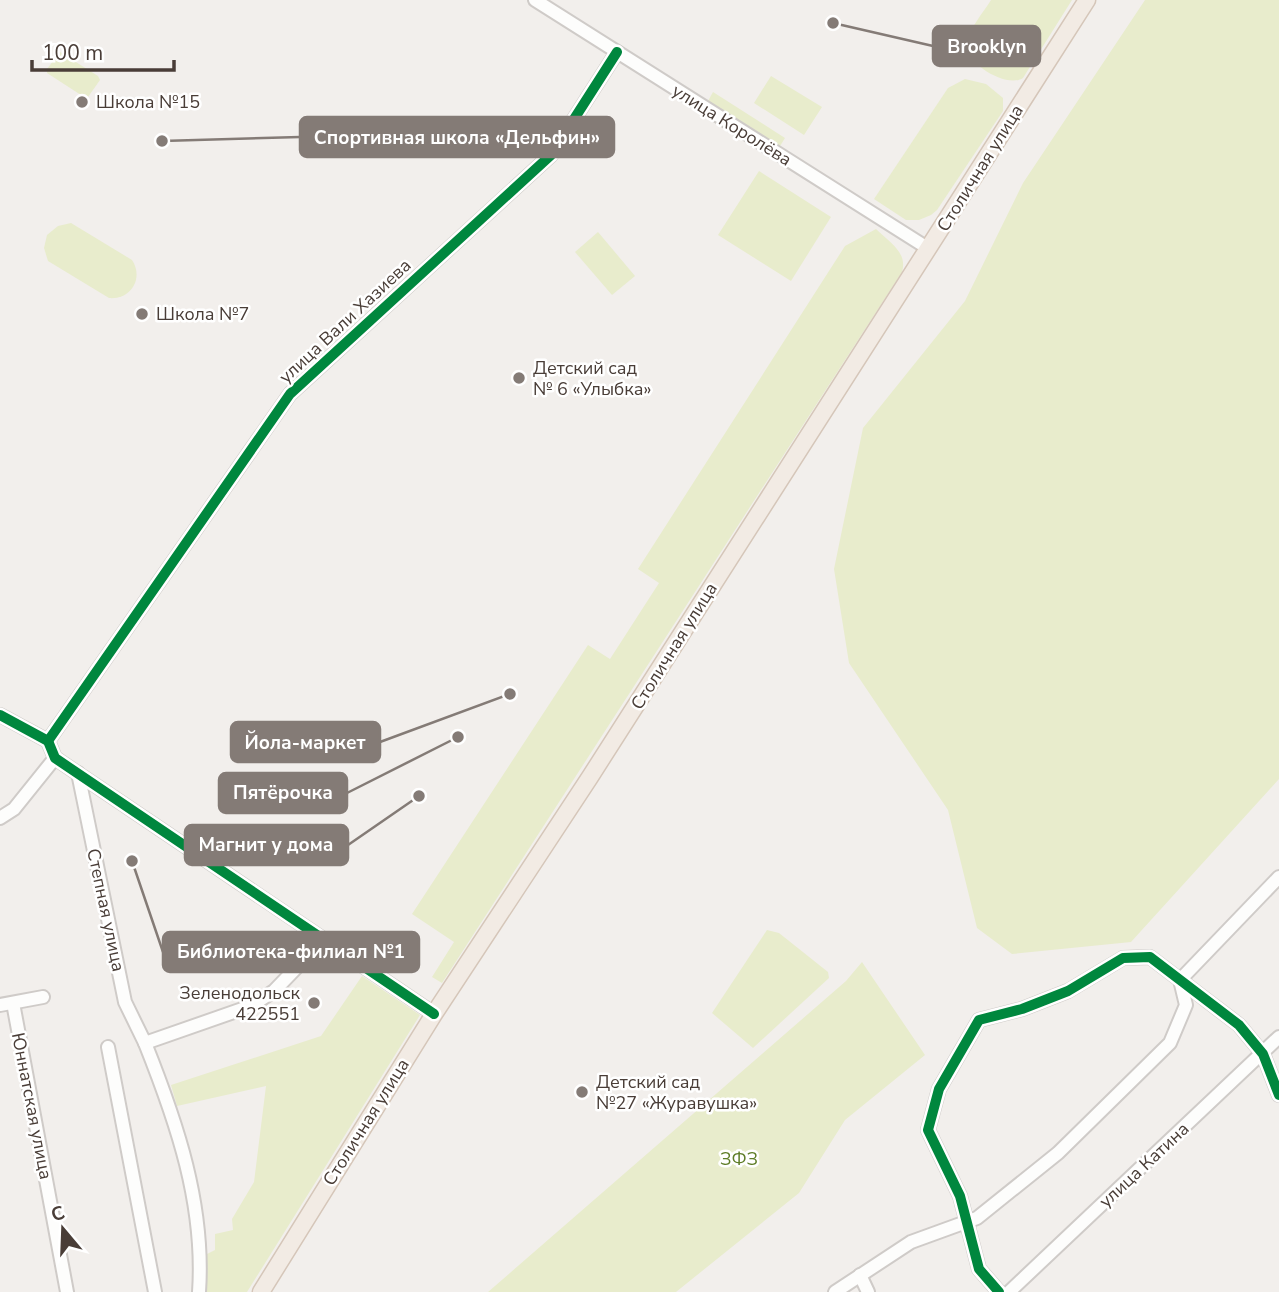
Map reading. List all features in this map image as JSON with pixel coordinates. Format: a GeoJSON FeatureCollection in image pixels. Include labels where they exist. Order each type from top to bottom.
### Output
{"type":"FeatureCollection","features":[{"type":"Feature","properties":{"kind":"main road","name":"Столичная улица"},"geometry":{"type":"LineString","coordinates":[[261,1292],[434,1014],[598,765],[1087,0]]}},
{"type":"Feature","properties":{"kind":"street","name":"улица Королёва"},"geometry":{"type":"LineString","coordinates":[[535,0],[929,249]]}},
{"type":"Feature","properties":{"kind":"street","name":"улица Вали Хазиева"},"geometry":{"type":"LineString","coordinates":[[48,741],[290,394],[551,155],[617,52]]}},
{"type":"Feature","properties":{"kind":"street"},"geometry":{"type":"LineString","coordinates":[[0,715],[48,741],[55,758],[434,1014]]}},
{"type":"Feature","properties":{"kind":"street"},"geometry":{"type":"LineString","coordinates":[[0,818],[14,809],[55,758]]}},
{"type":"Feature","properties":{"kind":"street","name":"Степная улица"},"geometry":{"type":"LineString","coordinates":[[78,773],[125,1002],[145,1043],[174,1116],[185,1159],[200,1242],[199,1292]]}},
{"type":"Feature","properties":{"kind":"street"},"geometry":{"type":"LineString","coordinates":[[1180,980],[1279,877]]}},
{"type":"Feature","properties":{"kind":"street"},"geometry":{"type":"LineString","coordinates":[[145,1043],[251,1006],[274,991],[324,939]]}},
{"type":"Feature","properties":{"kind":"street"},"geometry":{"type":"LineString","coordinates":[[999,1292],[979,1269],[960,1196],[928,1130],[939,1089],[979,1020],[1022,1009],[1068,991],[1123,958],[1150,957],[1239,1025],[1263,1054],[1279,1095]]}},
{"type":"Feature","properties":{"kind":"street"},"geometry":{"type":"LineString","coordinates":[[835,1292],[911,1242],[977,1218],[1058,1153],[1170,1043],[1186,1005],[1180,980]]}},
{"type":"Feature","properties":{"kind":"street"},"geometry":{"type":"LineString","coordinates":[[7,1004],[43,997]]}},
{"type":"Feature","properties":{"kind":"street","name":"Юннатская улица"},"geometry":{"type":"LineString","coordinates":[[7,1004],[67,1292]]}},
{"type":"Feature","properties":{"kind":"street","name":"улица Катина"},"geometry":{"type":"LineString","coordinates":[[1009,1292],[1279,1037]]}},
{"type":"Feature","properties":{"kind":"street"},"geometry":{"type":"LineString","coordinates":[[108,1047],[155,1292]]}},
{"type":"Feature","properties":{"kind":"street"},"geometry":{"type":"LineString","coordinates":[[860,1275],[868,1292]]}},
{"type":"Feature","properties":{"kind":"green space"},"geometry":{"type":"Polygon","coordinates":[[[991,0],[1072,0],[1023,78],[1007,80],[997,77],[979,66],[968,51],[967,43],[971,31],[991,0]]]}},
{"type":"Feature","properties":{"kind":"green space"},"geometry":{"type":"Polygon","coordinates":[[[1145,0],[1279,0],[1279,779],[1131,942],[1012,954],[977,928],[948,810],[849,663],[834,569],[863,428],[965,301],[1023,183],[1145,0]]]}},
{"type":"Feature","properties":{"kind":"green space"},"geometry":{"type":"Polygon","coordinates":[[[60,52],[98,76],[100,80],[88,97],[47,73],[47,69],[60,52]]]}},
{"type":"Feature","properties":{"kind":"green space"},"geometry":{"type":"Polygon","coordinates":[[[771,76],[822,107],[804,135],[754,103],[771,76]]]}},
{"type":"Feature","properties":{"kind":"green space"},"geometry":{"type":"Polygon","coordinates":[[[965,79],[986,84],[1003,98],[1003,111],[937,210],[919,220],[906,220],[874,199],[948,88],[965,79]]]}},
{"type":"Feature","properties":{"kind":"green space"},"geometry":{"type":"Polygon","coordinates":[[[713,92],[785,138],[780,146],[708,101],[713,92]]]}},
{"type":"Feature","properties":{"kind":"green space"},"geometry":{"type":"Polygon","coordinates":[[[759,171],[831,217],[791,281],[718,235],[759,171]]]}},
{"type":"Feature","properties":{"kind":"green space"},"geometry":{"type":"Polygon","coordinates":[[[71,223],[132,260],[137,274],[129,292],[117,298],[109,298],[48,261],[44,248],[47,235],[58,226],[71,223]]]}},
{"type":"Feature","properties":{"kind":"green space"},"geometry":{"type":"Polygon","coordinates":[[[876,229],[900,253],[902,272],[442,983],[432,977],[454,942],[412,914],[588,645],[610,659],[659,583],[638,569],[845,246],[876,229]]]}},
{"type":"Feature","properties":{"kind":"green space"},"geometry":{"type":"Polygon","coordinates":[[[598,232],[635,276],[612,295],[575,252],[598,232]]]}},
{"type":"Feature","properties":{"kind":"green space"},"geometry":{"type":"Polygon","coordinates":[[[767,930],[779,933],[828,972],[829,978],[753,1048],[712,1013],[767,930]]]}},
{"type":"Feature","properties":{"kind":"green space","name":"ЗФЗ"},"geometry":{"type":"Polygon","coordinates":[[[862,962],[925,1055],[845,1120],[799,1193],[676,1292],[488,1292],[846,981],[862,962]]]}},
{"type":"Feature","properties":{"kind":"green space"},"geometry":{"type":"Polygon","coordinates":[[[362,976],[420,1015],[247,1292],[205,1292],[207,1254],[215,1250],[215,1234],[233,1230],[232,1219],[254,1182],[266,1086],[177,1106],[171,1085],[321,1036],[362,976]]]}},
{"type":"Feature","properties":{"kind":"cycle path"},"geometry":{"type":"LineString","coordinates":[[48,741],[290,394],[551,155],[617,52]]}},
{"type":"Feature","properties":{"kind":"cycle path"},"geometry":{"type":"LineString","coordinates":[[0,715],[48,741],[55,758],[434,1014]]}},
{"type":"Feature","properties":{"kind":"cycle path"},"geometry":{"type":"LineString","coordinates":[[999,1292],[979,1269],[960,1196],[928,1130],[939,1089],[979,1020],[1022,1009],[1068,991],[1123,958],[1150,957],[1239,1025],[1263,1054],[1279,1095]]}},
{"type":"Feature","properties":{"kind":"place","name":"Brooklyn"},"geometry":{"type":"Point","coordinates":[833,23]}},
{"type":"Feature","properties":{"kind":"place","name":"Школа №15"},"geometry":{"type":"Point","coordinates":[82,102]}},
{"type":"Feature","properties":{"kind":"place","name":"Спортивная школа «Дельфин»"},"geometry":{"type":"Point","coordinates":[162,141]}},
{"type":"Feature","properties":{"kind":"place","name":"Школа №7"},"geometry":{"type":"Point","coordinates":[142,314]}},
{"type":"Feature","properties":{"kind":"place","name":"Детский сад № 6 «Улыбка»"},"geometry":{"type":"Point","coordinates":[519,378]}},
{"type":"Feature","properties":{"kind":"place","name":"Йола-маркет"},"geometry":{"type":"Point","coordinates":[510,694]}},
{"type":"Feature","properties":{"kind":"place","name":"Пятёрочка"},"geometry":{"type":"Point","coordinates":[458,737]}},
{"type":"Feature","properties":{"kind":"place","name":"Магнит у дома"},"geometry":{"type":"Point","coordinates":[419,796]}},
{"type":"Feature","properties":{"kind":"place","name":"Библиотека-филиал №1"},"geometry":{"type":"Point","coordinates":[132,861]}},
{"type":"Feature","properties":{"kind":"place","name":"Зеленодольск 422551"},"geometry":{"type":"Point","coordinates":[314,1003]}},
{"type":"Feature","properties":{"kind":"place","name":"Детский сад №27 «Журавушка»"},"geometry":{"type":"Point","coordinates":[582,1092]}}]}
